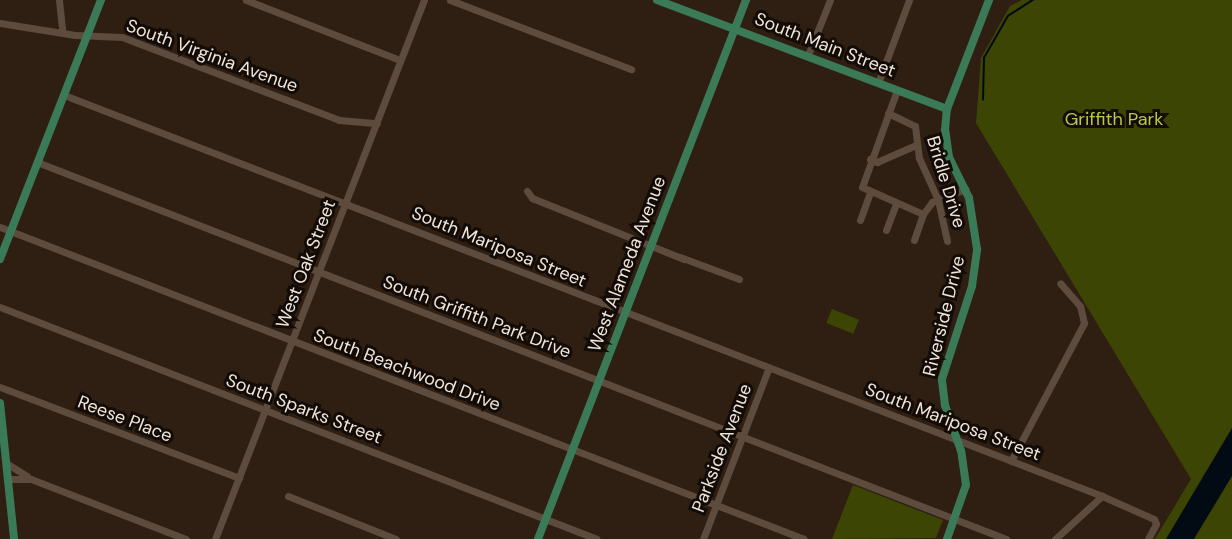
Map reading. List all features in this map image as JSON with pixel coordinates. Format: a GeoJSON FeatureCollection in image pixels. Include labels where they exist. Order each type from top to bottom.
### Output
{"type":"FeatureCollection","features":[{"type":"Feature","properties":{"kind":"main road"},"geometry":{"type":"LineString","coordinates":[[0,259],[101,0]]}},
{"type":"Feature","properties":{"kind":"main road","name":"South Main Street"},"geometry":{"type":"LineString","coordinates":[[657,0],[671,3],[947,109]]}},
{"type":"Feature","properties":{"kind":"main road","name":"West Alameda Avenue"},"geometry":{"type":"LineString","coordinates":[[538,539],[746,0]]}},
{"type":"Feature","properties":{"kind":"main road","name":"Riverside Drive"},"geometry":{"type":"LineString","coordinates":[[947,539],[957,518],[966,485],[956,438],[945,405],[942,379],[976,262],[976,231],[966,189],[947,150],[947,109],[989,0]]}},
{"type":"Feature","properties":{"kind":"main road"},"geometry":{"type":"LineString","coordinates":[[0,403],[14,539]]}},
{"type":"Feature","properties":{"kind":"street"},"geometry":{"type":"LineString","coordinates":[[59,0],[62,31]]}},
{"type":"Feature","properties":{"kind":"street"},"geometry":{"type":"LineString","coordinates":[[246,0],[400,60]]}},
{"type":"Feature","properties":{"kind":"street","name":"West Oak Street"},"geometry":{"type":"LineString","coordinates":[[215,539],[424,0]]}},
{"type":"Feature","properties":{"kind":"street"},"geometry":{"type":"LineString","coordinates":[[450,0],[631,69]]}},
{"type":"Feature","properties":{"kind":"street"},"geometry":{"type":"LineString","coordinates":[[808,55],[830,0]]}},
{"type":"Feature","properties":{"kind":"street"},"geometry":{"type":"LineString","coordinates":[[878,83],[909,0]]}},
{"type":"Feature","properties":{"kind":"street","name":"South Virginia Avenue"},"geometry":{"type":"LineString","coordinates":[[0,23],[87,35],[122,37],[339,120],[377,123]]}},
{"type":"Feature","properties":{"kind":"street"},"geometry":{"type":"LineString","coordinates":[[897,90],[861,182],[870,193],[923,214]]}},
{"type":"Feature","properties":{"kind":"street","name":"South Mariposa Street"},"geometry":{"type":"LineString","coordinates":[[64,94],[1102,496],[1156,522],[1148,539]]}},
{"type":"Feature","properties":{"kind":"street","name":"Bridle Drive"},"geometry":{"type":"LineString","coordinates":[[888,113],[914,124],[916,145],[938,200],[947,241]]}},
{"type":"Feature","properties":{"kind":"street"},"geometry":{"type":"LineString","coordinates":[[870,159],[877,162],[916,145]]}},
{"type":"Feature","properties":{"kind":"street","name":"South Griffith Park Drive"},"geometry":{"type":"LineString","coordinates":[[37,162],[957,518],[1006,539]]}},
{"type":"Feature","properties":{"kind":"street"},"geometry":{"type":"LineString","coordinates":[[914,240],[929,204],[966,189]]}},
{"type":"Feature","properties":{"kind":"street"},"geometry":{"type":"LineString","coordinates":[[527,191],[532,198],[661,251],[739,279]]}},
{"type":"Feature","properties":{"kind":"street"},"geometry":{"type":"LineString","coordinates":[[860,220],[870,193]]}},
{"type":"Feature","properties":{"kind":"street"},"geometry":{"type":"LineString","coordinates":[[886,230],[896,204]]}},
{"type":"Feature","properties":{"kind":"street","name":"South Beachwood Drive"},"geometry":{"type":"LineString","coordinates":[[0,227],[804,539]]}},
{"type":"Feature","properties":{"kind":"street"},"geometry":{"type":"LineString","coordinates":[[1011,461],[1084,323],[1076,300],[1060,283]]}},
{"type":"Feature","properties":{"kind":"street","name":"South Sparks Street"},"geometry":{"type":"LineString","coordinates":[[0,307],[597,539]]}},
{"type":"Feature","properties":{"kind":"street","name":"Parkside Avenue"},"geometry":{"type":"LineString","coordinates":[[703,539],[769,367]]}},
{"type":"Feature","properties":{"kind":"street","name":"Reese Place"},"geometry":{"type":"LineString","coordinates":[[0,387],[239,478]]}},
{"type":"Feature","properties":{"kind":"street"},"geometry":{"type":"LineString","coordinates":[[6,463],[31,479],[186,539]]}},
{"type":"Feature","properties":{"kind":"street"},"geometry":{"type":"LineString","coordinates":[[7,479],[31,479]]}},
{"type":"Feature","properties":{"kind":"street"},"geometry":{"type":"LineString","coordinates":[[288,496],[396,539]]}},
{"type":"Feature","properties":{"kind":"street"},"geometry":{"type":"LineString","coordinates":[[1055,539],[1102,496]]}},
{"type":"Feature","properties":{"kind":"green space","name":"Griffith Park"},"geometry":{"type":"Polygon","coordinates":[[[1022,0],[1232,0],[1232,539],[1155,539],[1191,479],[976,123],[981,58],[1010,6],[1022,0]]]}},
{"type":"Feature","properties":{"kind":"green space"},"geometry":{"type":"Polygon","coordinates":[[[832,309],[859,320],[853,334],[826,323],[832,309]]]}},
{"type":"Feature","properties":{"kind":"green space"},"geometry":{"type":"Polygon","coordinates":[[[853,485],[943,520],[936,538],[832,539],[853,485]]]}},
{"type":"Feature","properties":{"kind":"shaded area"},"geometry":{"type":"Polygon","coordinates":[[[1232,428],[1232,476],[1194,539],[1166,539],[1232,428]]]}},
{"type":"Feature","properties":{"kind":"waterway"},"geometry":{"type":"LineString","coordinates":[[983,100],[984,58],[1008,16],[1033,0]]}}]}
